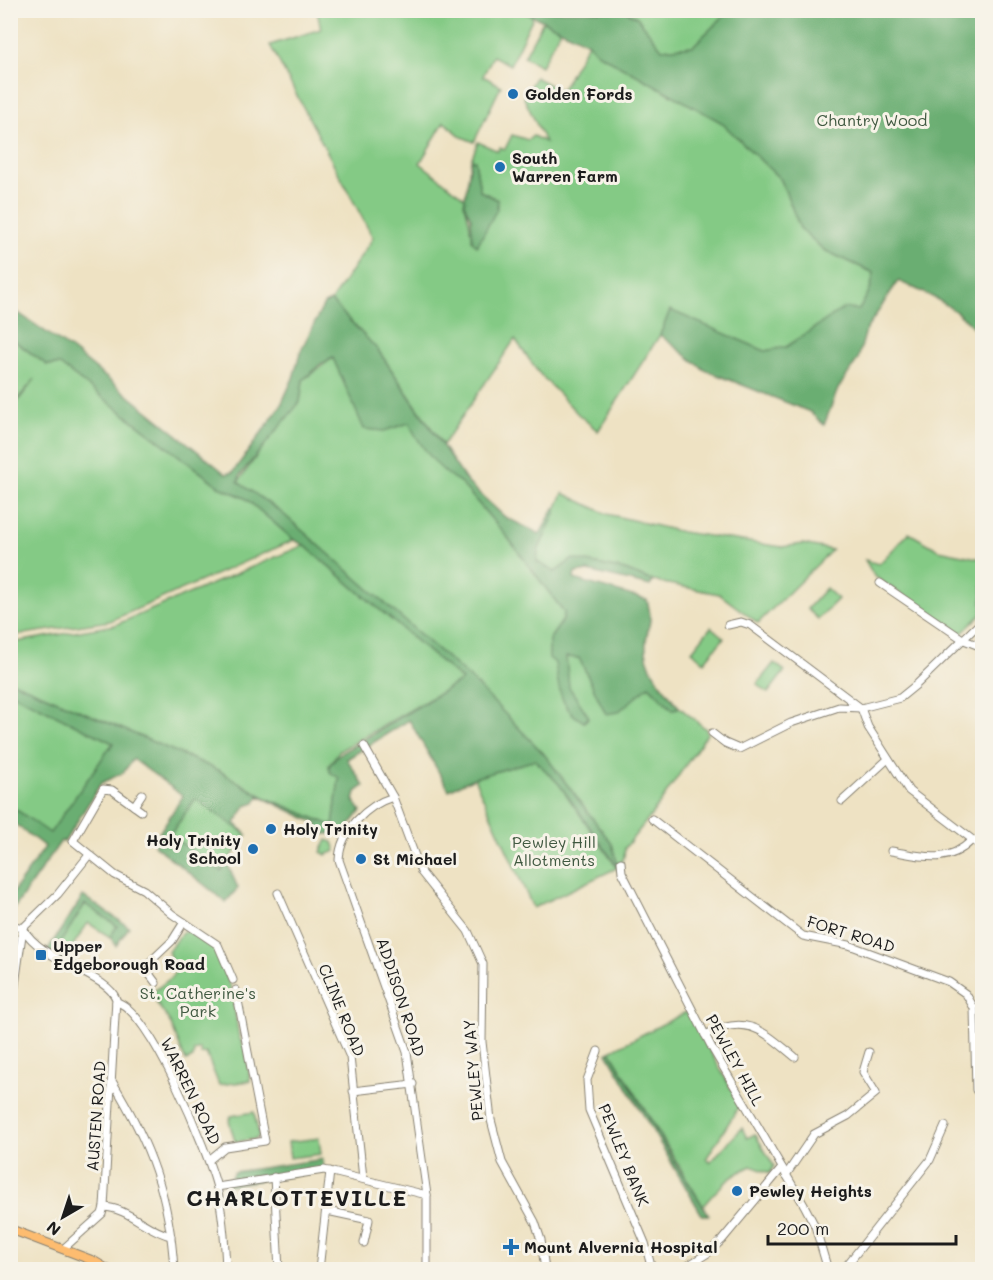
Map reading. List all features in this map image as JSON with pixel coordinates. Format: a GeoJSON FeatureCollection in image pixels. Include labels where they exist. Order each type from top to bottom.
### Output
{"type":"FeatureCollection","features":[{"type":"Feature","properties":{"kind":"main road"},"geometry":{"type":"LineString","coordinates":[[10,1229],[109,1269]]}},
{"type":"Feature","properties":{"kind":"street"},"geometry":{"type":"LineString","coordinates":[[880,583],[964,640],[982,647]]}},
{"type":"Feature","properties":{"kind":"street"},"geometry":{"type":"LineString","coordinates":[[712,733],[725,743],[740,749],[800,720],[839,707],[861,708],[900,698],[982,621]]}},
{"type":"Feature","properties":{"kind":"street"},"geometry":{"type":"LineString","coordinates":[[728,625],[741,622],[750,625],[861,708],[862,716],[909,791],[971,841],[982,847]]}},
{"type":"Feature","properties":{"kind":"street","name":"PEWLEY WAY"},"geometry":{"type":"LineString","coordinates":[[364,746],[393,797],[421,872],[468,931],[483,964],[482,1042],[491,1120],[502,1162],[535,1222],[541,1240],[545,1269]]}},
{"type":"Feature","properties":{"kind":"street"},"geometry":{"type":"LineString","coordinates":[[842,801],[888,759]]}},
{"type":"Feature","properties":{"kind":"street"},"geometry":{"type":"LineString","coordinates":[[141,811],[112,790],[103,789],[72,838],[115,875],[149,894],[218,945],[233,980]]}},
{"type":"Feature","properties":{"kind":"street"},"geometry":{"type":"LineString","coordinates":[[134,806],[142,794]]}},
{"type":"Feature","properties":{"kind":"street","name":"ADDISON ROAD"},"geometry":{"type":"LineString","coordinates":[[393,797],[379,801],[365,813],[342,842],[339,860],[407,1052],[427,1195],[428,1269]]}},
{"type":"Feature","properties":{"kind":"street","name":"FORT ROAD"},"geometry":{"type":"LineString","coordinates":[[652,819],[803,936],[848,944],[949,982],[966,994],[974,1008],[976,1090],[982,1097]]}},
{"type":"Feature","properties":{"kind":"street"},"geometry":{"type":"LineString","coordinates":[[891,851],[934,858],[946,857],[963,850],[971,841]]}},
{"type":"Feature","properties":{"kind":"street"},"geometry":{"type":"LineString","coordinates":[[10,1020],[23,928],[62,889],[89,855]]}},
{"type":"Feature","properties":{"kind":"street","name":"PEWLEY HILL"},"geometry":{"type":"LineString","coordinates":[[621,862],[622,872],[705,1035],[815,1226],[828,1269]]}},
{"type":"Feature","properties":{"kind":"street","name":"CLINE ROAD"},"geometry":{"type":"LineString","coordinates":[[278,893],[350,1057],[363,1178]]}},
{"type":"Feature","properties":{"kind":"street"},"geometry":{"type":"LineString","coordinates":[[156,983],[150,975],[151,961],[184,922]]}},
{"type":"Feature","properties":{"kind":"street"},"geometry":{"type":"LineString","coordinates":[[10,925],[23,928]]}},
{"type":"Feature","properties":{"kind":"street","name":"WARREN ROAD"},"geometry":{"type":"LineString","coordinates":[[23,928],[28,938],[57,959],[110,989],[116,1002],[130,1008],[145,1028],[199,1132],[209,1160],[217,1187],[226,1269]]}},
{"type":"Feature","properties":{"kind":"street"},"geometry":{"type":"LineString","coordinates":[[209,1160],[225,1147],[265,1141],[236,990]]}},
{"type":"Feature","properties":{"kind":"street","name":"AUSTEN ROAD"},"geometry":{"type":"LineString","coordinates":[[104,1207],[116,1002]]}},
{"type":"Feature","properties":{"kind":"street"},"geometry":{"type":"LineString","coordinates":[[705,1035],[737,1025],[762,1029],[795,1057]]}},
{"type":"Feature","properties":{"kind":"street","name":"PEWLEY BANK"},"geometry":{"type":"LineString","coordinates":[[598,1051],[587,1080],[589,1110],[645,1243],[652,1269]]}},
{"type":"Feature","properties":{"kind":"street"},"geometry":{"type":"LineString","coordinates":[[786,1175],[814,1134],[848,1116],[875,1094],[876,1090],[864,1072],[869,1052]]}},
{"type":"Feature","properties":{"kind":"street"},"geometry":{"type":"LineString","coordinates":[[112,1082],[134,1117],[152,1156],[166,1206],[174,1269]]}},
{"type":"Feature","properties":{"kind":"street"},"geometry":{"type":"LineString","coordinates":[[353,1091],[412,1084]]}},
{"type":"Feature","properties":{"kind":"street"},"geometry":{"type":"LineString","coordinates":[[843,1269],[930,1160],[945,1126]]}},
{"type":"Feature","properties":{"kind":"street"},"geometry":{"type":"LineString","coordinates":[[681,1269],[708,1253],[722,1240],[782,1168]]}},
{"type":"Feature","properties":{"kind":"street"},"geometry":{"type":"LineString","coordinates":[[217,1187],[274,1177],[330,1171],[427,1195]]}},
{"type":"Feature","properties":{"kind":"street"},"geometry":{"type":"LineString","coordinates":[[319,1269],[330,1171]]}},
{"type":"Feature","properties":{"kind":"street"},"geometry":{"type":"LineString","coordinates":[[274,1177],[279,1269]]}},
{"type":"Feature","properties":{"kind":"street"},"geometry":{"type":"LineString","coordinates":[[63,1249],[102,1214],[104,1207],[117,1209],[159,1233],[171,1236]]}},
{"type":"Feature","properties":{"kind":"street"},"geometry":{"type":"LineString","coordinates":[[327,1211],[369,1220],[364,1243]]}},
{"type":"Feature","properties":{"kind":"green space"},"geometry":{"type":"Polygon","coordinates":[[[317,11],[523,11],[533,17],[510,65],[493,56],[483,76],[501,86],[474,142],[462,137],[444,122],[420,163],[466,199],[470,231],[493,197],[480,191],[475,160],[471,160],[478,142],[498,151],[500,147],[505,149],[512,135],[528,140],[533,136],[545,142],[524,98],[535,77],[561,91],[588,43],[597,53],[721,122],[781,180],[800,228],[824,250],[874,273],[870,290],[859,310],[844,308],[786,347],[765,351],[670,311],[660,335],[598,431],[578,414],[538,372],[515,339],[443,445],[378,350],[331,301],[373,238],[270,45],[321,29],[317,11]]]}},
{"type":"Feature","properties":{"kind":"green space","name":"Chantry Wood"},"geometry":{"type":"Polygon","coordinates":[[[523,11],[625,11],[637,17],[662,49],[693,46],[729,11],[982,11],[982,338],[955,311],[898,281],[866,330],[858,359],[838,389],[824,425],[810,412],[705,370],[660,335],[670,310],[765,351],[786,347],[844,308],[859,310],[870,290],[874,273],[824,250],[800,228],[781,180],[721,122],[597,53],[588,43],[523,11]]]}},
{"type":"Feature","properties":{"kind":"green space"},"geometry":{"type":"Polygon","coordinates":[[[625,11],[729,11],[693,46],[662,49],[637,17],[625,11]]]}},
{"type":"Feature","properties":{"kind":"green space"},"geometry":{"type":"Polygon","coordinates":[[[543,21],[561,29],[541,66],[524,57],[543,21]]]}},
{"type":"Feature","properties":{"kind":"green space"},"geometry":{"type":"Polygon","coordinates":[[[471,160],[475,160],[480,191],[498,200],[497,209],[477,246],[472,240],[471,218],[464,204],[471,160]]]}},
{"type":"Feature","properties":{"kind":"green space"},"geometry":{"type":"Polygon","coordinates":[[[331,301],[378,350],[467,482],[505,517],[540,534],[554,508],[556,511],[538,551],[537,562],[555,572],[573,559],[625,570],[653,581],[650,586],[588,571],[575,573],[574,579],[647,600],[650,618],[646,641],[648,660],[656,677],[679,707],[673,710],[649,686],[618,712],[606,714],[579,658],[566,657],[569,687],[589,717],[584,722],[569,711],[562,697],[555,663],[549,658],[549,640],[563,620],[564,612],[508,538],[460,482],[445,472],[430,457],[409,423],[384,431],[364,429],[333,358],[321,364],[303,380],[300,402],[240,475],[238,482],[281,512],[470,678],[544,754],[612,844],[619,869],[559,784],[535,760],[474,778],[449,790],[409,720],[347,759],[364,786],[356,792],[354,801],[361,811],[343,834],[324,834],[318,829],[318,824],[259,796],[255,803],[246,806],[235,823],[247,835],[195,799],[170,835],[221,871],[227,863],[238,888],[226,902],[154,845],[161,835],[159,833],[183,796],[133,759],[123,773],[101,783],[65,841],[61,841],[11,913],[11,895],[45,847],[11,821],[11,806],[50,833],[113,743],[11,693],[11,681],[218,770],[259,795],[333,826],[339,778],[330,772],[329,766],[338,755],[462,680],[304,545],[294,540],[245,498],[220,487],[60,365],[47,365],[11,338],[11,308],[72,350],[226,474],[233,472],[280,407],[293,378],[301,350],[324,304],[331,301]]]}},
{"type":"Feature","properties":{"kind":"green space"},"geometry":{"type":"Polygon","coordinates":[[[10,338],[47,365],[60,365],[220,487],[245,498],[294,540],[110,621],[11,636],[11,410],[35,379],[11,406],[10,338]]]}},
{"type":"Feature","properties":{"kind":"green space"},"geometry":{"type":"Polygon","coordinates":[[[333,358],[345,385],[401,424],[409,422],[430,456],[460,482],[508,538],[564,612],[563,620],[549,640],[566,657],[579,658],[606,714],[649,686],[673,710],[679,707],[706,729],[707,734],[653,813],[625,848],[619,869],[612,844],[544,754],[470,678],[281,512],[238,482],[280,423],[300,402],[303,380],[333,358]]]}},
{"type":"Feature","properties":{"kind":"green space"},"geometry":{"type":"Polygon","coordinates":[[[563,493],[607,514],[682,532],[782,547],[803,544],[832,550],[758,623],[719,594],[653,581],[625,570],[573,559],[555,572],[536,562],[538,551],[563,493]]]}},
{"type":"Feature","properties":{"kind":"green space"},"geometry":{"type":"Polygon","coordinates":[[[909,533],[939,550],[982,559],[982,614],[961,634],[874,576],[865,560],[879,564],[909,533]]]}},
{"type":"Feature","properties":{"kind":"green space"},"geometry":{"type":"Polygon","coordinates":[[[304,545],[462,680],[339,751],[329,765],[330,772],[339,778],[333,826],[264,797],[218,770],[11,681],[11,643],[115,625],[304,545]]]}},
{"type":"Feature","properties":{"kind":"green space"},"geometry":{"type":"Polygon","coordinates":[[[826,588],[838,599],[818,619],[807,609],[826,588]]]}},
{"type":"Feature","properties":{"kind":"green space"},"geometry":{"type":"Polygon","coordinates":[[[711,627],[724,638],[704,662],[692,651],[711,627]]]}},
{"type":"Feature","properties":{"kind":"green space"},"geometry":{"type":"Polygon","coordinates":[[[774,663],[785,671],[768,693],[757,684],[774,663]]]}},
{"type":"Feature","properties":{"kind":"green space"},"geometry":{"type":"Polygon","coordinates":[[[11,693],[113,743],[50,834],[11,806],[11,693]]]}},
{"type":"Feature","properties":{"kind":"green space","name":"Pewley Hill Allotments"},"geometry":{"type":"Polygon","coordinates":[[[535,760],[559,784],[617,868],[533,908],[474,778],[535,760]]]}},
{"type":"Feature","properties":{"kind":"green space"},"geometry":{"type":"Polygon","coordinates":[[[196,798],[247,835],[221,871],[170,835],[196,798]]]}},
{"type":"Feature","properties":{"kind":"green space"},"geometry":{"type":"Polygon","coordinates":[[[327,840],[333,842],[336,851],[326,855],[321,852],[327,840]]]}},
{"type":"Feature","properties":{"kind":"green space"},"geometry":{"type":"Polygon","coordinates":[[[83,896],[129,927],[116,946],[110,937],[117,926],[85,904],[60,943],[70,950],[82,973],[46,952],[83,896]]]}},
{"type":"Feature","properties":{"kind":"green space"},"geometry":{"type":"Polygon","coordinates":[[[85,904],[117,926],[110,937],[88,923],[70,950],[59,943],[85,904]]]}},
{"type":"Feature","properties":{"kind":"green space","name":"St. Catherine's Park"},"geometry":{"type":"Polygon","coordinates":[[[189,931],[212,945],[219,956],[231,988],[239,1037],[246,1050],[250,1081],[219,1085],[206,1053],[201,1054],[200,1049],[194,1051],[193,1058],[186,1061],[169,1021],[155,1000],[154,991],[172,977],[175,971],[168,951],[183,932],[189,931]]]}},
{"type":"Feature","properties":{"kind":"green space"},"geometry":{"type":"Polygon","coordinates":[[[688,1011],[740,1105],[706,1159],[710,1162],[742,1128],[747,1138],[755,1134],[774,1166],[770,1173],[751,1166],[725,1183],[703,1206],[610,1051],[688,1011]]]}},
{"type":"Feature","properties":{"kind":"green space"},"geometry":{"type":"Polygon","coordinates":[[[610,1051],[678,1168],[709,1215],[702,1215],[607,1053],[610,1051]]]}},
{"type":"Feature","properties":{"kind":"green space"},"geometry":{"type":"Polygon","coordinates":[[[254,1112],[259,1136],[255,1139],[235,1142],[229,1121],[231,1116],[254,1112]]]}},
{"type":"Feature","properties":{"kind":"green space"},"geometry":{"type":"Polygon","coordinates":[[[319,1138],[321,1154],[290,1158],[288,1142],[319,1138]]]}},
{"type":"Feature","properties":{"kind":"green space"},"geometry":{"type":"Polygon","coordinates":[[[323,1159],[324,1170],[225,1186],[234,1172],[323,1159]]]}},
{"type":"Feature","properties":{"kind":"place","name":"Golden Fords"},"geometry":{"type":"Point","coordinates":[513,94]}},
{"type":"Feature","properties":{"kind":"place","name":"South Warren Farm"},"geometry":{"type":"Point","coordinates":[500,167]}},
{"type":"Feature","properties":{"kind":"place","name":"Holy Trinity"},"geometry":{"type":"Point","coordinates":[271,829]}},
{"type":"Feature","properties":{"kind":"place","name":"Holy Trinity School"},"geometry":{"type":"Point","coordinates":[253,849]}},
{"type":"Feature","properties":{"kind":"place","name":"St Michael"},"geometry":{"type":"Point","coordinates":[361,859]}},
{"type":"Feature","properties":{"kind":"place","name":"Upper Edgeborough Road"},"geometry":{"type":"Point","coordinates":[41,955]}},
{"type":"Feature","properties":{"kind":"place","name":"Pewley Heights"},"geometry":{"type":"Point","coordinates":[737,1191]}},
{"type":"Feature","properties":{"kind":"place","name":"Mount Alvernia Hospital"},"geometry":{"type":"Point","coordinates":[511,1247]}},
{"type":"Feature","properties":{"kind":"district","name":"CHARLOTTEVILLE"},"geometry":{"type":"Point","coordinates":[297,1198]}}]}
